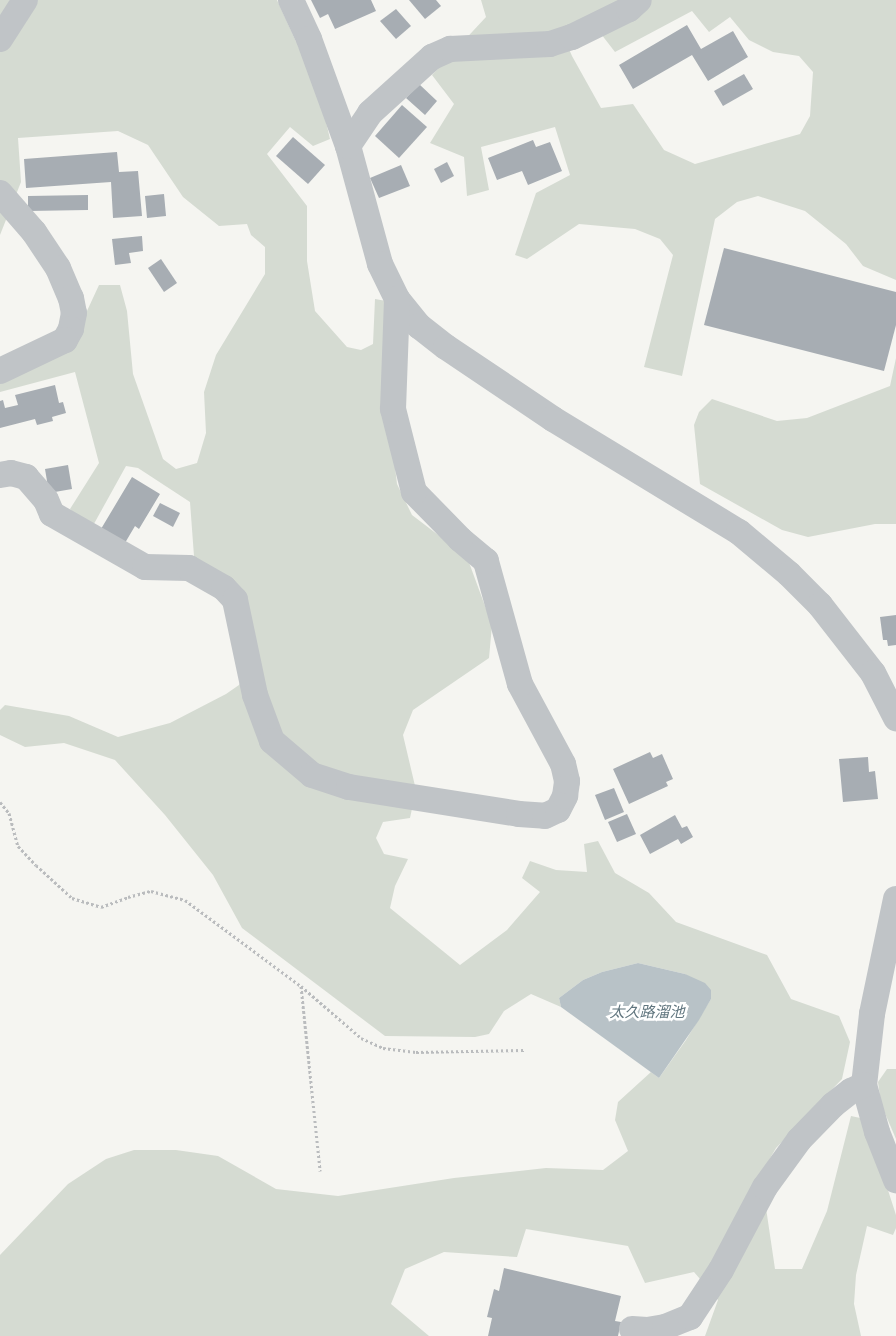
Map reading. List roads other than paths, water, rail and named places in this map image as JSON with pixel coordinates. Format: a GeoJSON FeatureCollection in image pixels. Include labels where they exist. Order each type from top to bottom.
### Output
{"type":"FeatureCollection","features":[{"type":"Feature","properties":{"kind":"street"},"geometry":{"type":"LineString","coordinates":[[0,39],[25,0]]}},
{"type":"Feature","properties":{"kind":"street"},"geometry":{"type":"LineString","coordinates":[[290,0],[309,39],[348,146],[380,264],[397,299],[419,326],[446,347],[553,419],[739,532],[820,605],[874,673],[896,715]]}},
{"type":"Feature","properties":{"kind":"street"},"geometry":{"type":"LineString","coordinates":[[348,146],[370,112],[432,58],[450,49],[550,44],[572,37],[630,9],[639,0]]}},
{"type":"Feature","properties":{"kind":"street"},"geometry":{"type":"LineString","coordinates":[[0,193],[34,232],[58,268],[71,298],[74,313],[71,329],[65,340],[0,371]]}},
{"type":"Feature","properties":{"kind":"street"},"geometry":{"type":"LineString","coordinates":[[0,475],[11,473],[26,477],[46,500],[52,514],[145,567],[189,568],[224,588],[234,600],[255,696],[272,741],[312,775],[350,787],[519,814],[545,816],[558,810],[565,796],[567,781],[563,764],[520,684],[486,561],[460,540],[414,492],[393,409],[397,299]]}},
{"type":"Feature","properties":{"kind":"street"},"geometry":{"type":"LineString","coordinates":[[896,899],[892,938],[872,1014],[864,1085],[877,1132],[896,1180]]}},
{"type":"Feature","properties":{"kind":"street"},"geometry":{"type":"LineString","coordinates":[[632,1329],[647,1330],[665,1327],[690,1317],[721,1270],[766,1187],[799,1140],[833,1105],[864,1085]]}},
{"type":"Feature","properties":{"kind":"water","name":"太久路溜池"},"geometry":{"type":"Polygon","coordinates":[[[638,963],[685,974],[705,983],[711,990],[711,999],[699,1020],[659,1078],[561,1007],[559,998],[583,980],[602,972],[638,963]]]}}]}
